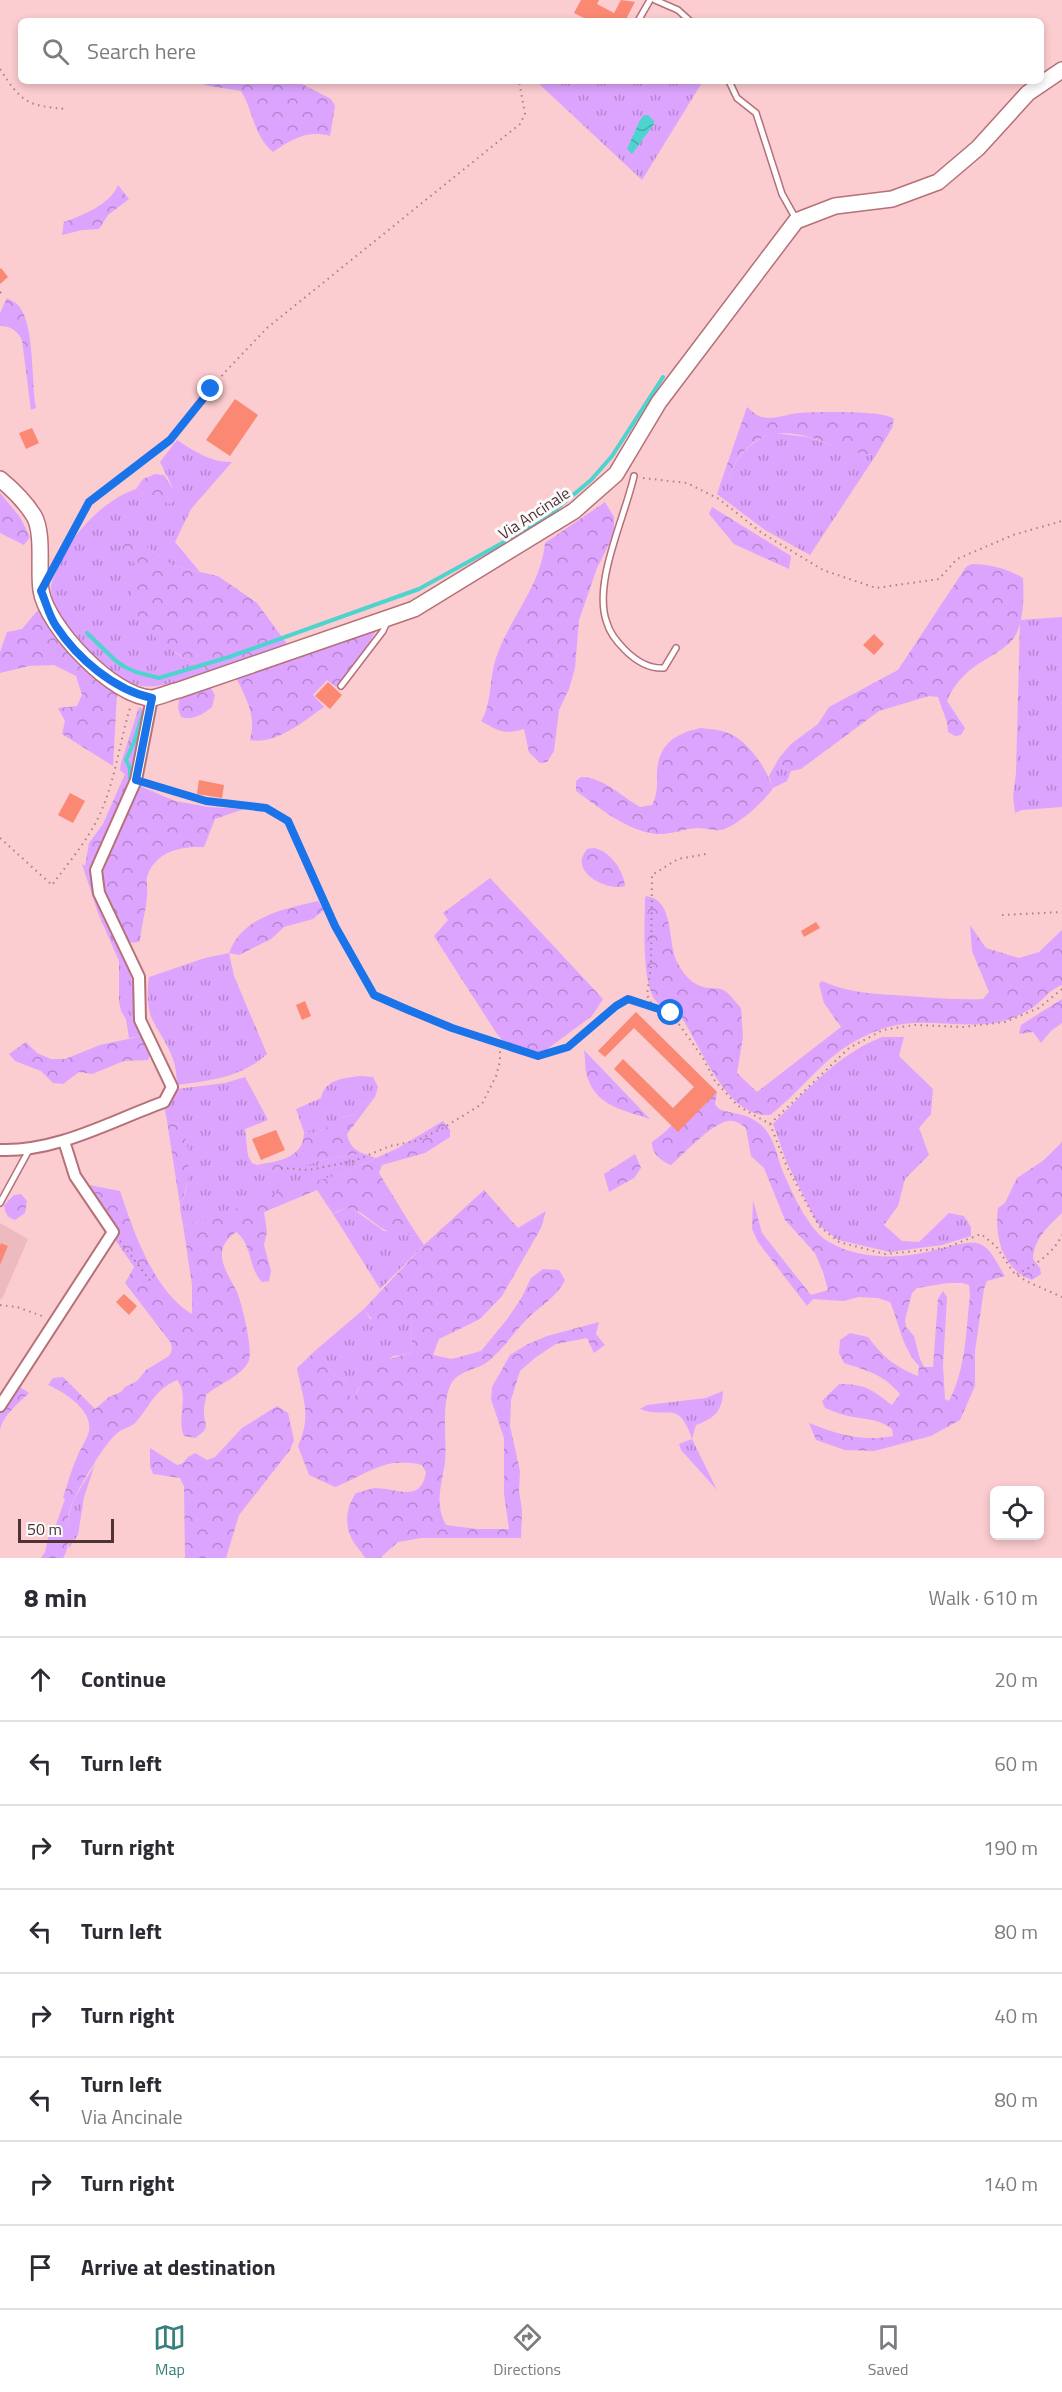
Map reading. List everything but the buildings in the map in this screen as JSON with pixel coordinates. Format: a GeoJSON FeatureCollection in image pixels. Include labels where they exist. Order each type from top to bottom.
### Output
{"type":"FeatureCollection","features":[{"type":"Feature","properties":{"kind":"main road"},"geometry":{"type":"LineString","coordinates":[[1044,82],[1062,70]]}},
{"type":"Feature","properties":{"kind":"main road"},"geometry":{"type":"LineString","coordinates":[[796,221],[835,206],[891,199],[938,182],[978,148],[1028,93],[1041,84]]}},
{"type":"Feature","properties":{"kind":"main road","name":"Via Ancinale"},"geometry":{"type":"LineString","coordinates":[[152,698],[414,609],[574,511],[616,474],[659,402],[796,221]]}},
{"type":"Feature","properties":{"kind":"main road"},"geometry":{"type":"LineString","coordinates":[[0,479],[35,518],[41,558],[41,591],[55,625],[82,656],[116,684],[135,694],[152,698]]}},
{"type":"Feature","properties":{"kind":"street"},"geometry":{"type":"LineString","coordinates":[[0,1150],[28,1150],[64,1141],[164,1102],[172,1087],[140,1020],[139,977],[99,893],[96,870],[136,780],[152,698]]}},
{"type":"Feature","properties":{"kind":"street"},"geometry":{"type":"LineString","coordinates":[[0,1406],[113,1232],[75,1176],[64,1141]]}},
{"type":"Feature","properties":{"kind":"lane"},"geometry":{"type":"LineString","coordinates":[[640,18],[650,0]]}},
{"type":"Feature","properties":{"kind":"lane"},"geometry":{"type":"LineString","coordinates":[[655,0],[678,10],[687,18]]}},
{"type":"Feature","properties":{"kind":"lane"},"geometry":{"type":"LineString","coordinates":[[730,84],[736,98],[756,113],[782,194],[796,221]]}},
{"type":"Feature","properties":{"kind":"lane"},"geometry":{"type":"LineString","coordinates":[[633,476],[609,561],[603,604],[606,623],[614,638],[631,656],[652,669],[664,668],[676,648]]}},
{"type":"Feature","properties":{"kind":"lane"},"geometry":{"type":"LineString","coordinates":[[341,686],[383,631],[389,617]]}},
{"type":"Feature","properties":{"kind":"lane"},"geometry":{"type":"LineString","coordinates":[[0,1203],[28,1150]]}},
{"type":"Feature","properties":{"kind":"path"},"geometry":{"type":"LineString","coordinates":[[0,69],[13,89],[29,104],[67,110]]}},
{"type":"Feature","properties":{"kind":"path"},"geometry":{"type":"LineString","coordinates":[[52,571],[89,502],[170,440],[225,372],[267,328],[520,124],[525,114],[520,84]]}},
{"type":"Feature","properties":{"kind":"path"},"geometry":{"type":"LineString","coordinates":[[0,292],[5,295]]}},
{"type":"Feature","properties":{"kind":"path"},"geometry":{"type":"LineString","coordinates":[[633,476],[687,483],[719,499],[762,533],[823,570],[876,588],[939,579],[957,559],[1013,535],[1062,521]]}},
{"type":"Feature","properties":{"kind":"path"},"geometry":{"type":"LineString","coordinates":[[0,838],[52,885],[77,851],[102,809],[119,757],[126,721],[135,694]]}},
{"type":"Feature","properties":{"kind":"path"},"geometry":{"type":"LineString","coordinates":[[136,780],[206,801],[266,808],[288,821],[335,926],[374,995],[452,1028],[538,1056],[568,1047],[616,1006],[628,999],[671,1013],[703,1058],[715,1081],[738,1106],[770,1124],[787,1167],[819,1226],[839,1242],[885,1254],[945,1248],[981,1234],[996,1245],[1017,1274],[1026,1281],[1062,1297]]}},
{"type":"Feature","properties":{"kind":"path"},"geometry":{"type":"LineString","coordinates":[[654,1008],[647,995],[651,965],[652,875],[678,859],[706,854]]}},
{"type":"Feature","properties":{"kind":"path"},"geometry":{"type":"LineString","coordinates":[[1002,915],[1062,912]]}},
{"type":"Feature","properties":{"kind":"path"},"geometry":{"type":"LineString","coordinates":[[770,1124],[849,1048],[882,1029],[914,1025],[963,1027],[1005,1022],[1039,1008],[1062,988]]}},
{"type":"Feature","properties":{"kind":"path"},"geometry":{"type":"LineString","coordinates":[[281,1168],[309,1170],[354,1161],[390,1146],[416,1141],[443,1128],[482,1104],[496,1076],[500,1061],[500,1044]]}},
{"type":"Feature","properties":{"kind":"path"},"geometry":{"type":"LineString","coordinates":[[113,1232],[151,1282]]}},
{"type":"Feature","properties":{"kind":"path"},"geometry":{"type":"LineString","coordinates":[[1017,1274],[1049,1253],[1062,1236]]}},
{"type":"Feature","properties":{"kind":"path"},"geometry":{"type":"LineString","coordinates":[[0,1305],[29,1311],[56,1322]]}},
{"type":"Feature","properties":{"kind":"shaded area"},"geometry":{"type":"Polygon","coordinates":[[[0,1223],[28,1239],[2,1299],[0,1299],[0,1223]]]}},
{"type":"Feature","properties":{"kind":"green space"},"geometry":{"type":"Polygon","coordinates":[[[302,84],[331,99],[335,106],[330,136],[307,135],[273,152],[261,138],[241,91],[204,85],[302,84]]]}},
{"type":"Feature","properties":{"kind":"green space"},"geometry":{"type":"Polygon","coordinates":[[[539,84],[701,84],[642,180],[539,84]]]}},
{"type":"Feature","properties":{"kind":"green space"},"geometry":{"type":"Polygon","coordinates":[[[118,185],[129,199],[108,215],[99,229],[62,235],[64,222],[102,204],[118,185]]]}},
{"type":"Feature","properties":{"kind":"green space"},"geometry":{"type":"Polygon","coordinates":[[[7,298],[19,306],[28,327],[36,408],[31,410],[22,340],[13,329],[0,326],[0,313],[7,298]]]}},
{"type":"Feature","properties":{"kind":"green space"},"geometry":{"type":"Polygon","coordinates":[[[747,407],[767,418],[799,413],[833,412],[877,414],[894,419],[892,428],[876,455],[847,452],[815,439],[782,433],[770,435],[750,445],[734,465],[728,478],[722,479],[747,407]]]}},
{"type":"Feature","properties":{"kind":"green space"},"geometry":{"type":"Polygon","coordinates":[[[773,433],[808,437],[853,453],[876,455],[810,555],[765,530],[717,494],[722,479],[728,478],[746,450],[773,433]]]}},
{"type":"Feature","properties":{"kind":"green space"},"geometry":{"type":"Polygon","coordinates":[[[177,440],[217,461],[232,462],[191,509],[175,542],[200,572],[173,566],[144,545],[132,558],[137,568],[131,588],[175,653],[208,671],[159,686],[142,686],[119,676],[75,638],[56,610],[51,586],[61,559],[77,534],[110,502],[136,489],[151,498],[174,490],[160,462],[177,440]]]}},
{"type":"Feature","properties":{"kind":"green space"},"geometry":{"type":"Polygon","coordinates":[[[155,474],[164,475],[174,490],[175,501],[170,504],[151,498],[136,489],[143,479],[155,474]]]}},
{"type":"Feature","properties":{"kind":"green space"},"geometry":{"type":"Polygon","coordinates":[[[0,493],[20,517],[30,537],[24,545],[0,533],[0,493]]]}},
{"type":"Feature","properties":{"kind":"green space"},"geometry":{"type":"Polygon","coordinates":[[[605,502],[614,517],[614,530],[597,568],[579,620],[575,668],[569,689],[559,710],[554,751],[547,762],[540,763],[529,752],[524,729],[511,732],[501,731],[481,721],[487,707],[494,666],[502,644],[537,574],[545,543],[605,502]]]}},
{"type":"Feature","properties":{"kind":"green space"},"geometry":{"type":"Polygon","coordinates":[[[712,507],[791,556],[789,569],[734,544],[709,514],[712,507]]]}},
{"type":"Feature","properties":{"kind":"green space"},"geometry":{"type":"Polygon","coordinates":[[[125,541],[144,545],[173,566],[218,576],[257,603],[287,644],[208,671],[170,649],[147,629],[133,605],[131,590],[136,568],[132,558],[122,549],[125,541]]]}},
{"type":"Feature","properties":{"kind":"green space"},"geometry":{"type":"Polygon","coordinates":[[[972,564],[999,568],[1023,578],[1022,617],[1017,632],[1009,644],[969,671],[950,694],[947,701],[965,728],[961,735],[955,736],[948,732],[938,697],[929,696],[879,711],[801,769],[791,771],[783,768],[779,758],[791,744],[818,724],[829,707],[898,670],[966,567],[972,564]]]}},
{"type":"Feature","properties":{"kind":"green space"},"geometry":{"type":"Polygon","coordinates":[[[38,610],[87,667],[117,693],[113,766],[62,734],[65,721],[58,708],[77,706],[82,695],[76,676],[54,665],[29,666],[0,673],[0,652],[7,632],[22,629],[38,610]]]}},
{"type":"Feature","properties":{"kind":"green space"},"geometry":{"type":"Polygon","coordinates":[[[1062,617],[1062,807],[1022,810],[1015,813],[1013,796],[1016,773],[1020,620],[1062,617]]]}},
{"type":"Feature","properties":{"kind":"green space"},"geometry":{"type":"Polygon","coordinates":[[[378,627],[364,652],[336,687],[327,680],[313,695],[324,707],[289,731],[270,739],[250,740],[251,714],[235,675],[378,627]]]}},
{"type":"Feature","properties":{"kind":"green space"},"geometry":{"type":"Polygon","coordinates":[[[209,685],[215,695],[212,707],[198,716],[181,717],[178,708],[180,694],[209,685]]]}},
{"type":"Feature","properties":{"kind":"green space"},"geometry":{"type":"Polygon","coordinates":[[[139,707],[145,711],[131,783],[128,781],[120,785],[125,774],[120,770],[121,763],[139,707]]]}},
{"type":"Feature","properties":{"kind":"green space"},"geometry":{"type":"Polygon","coordinates":[[[701,728],[722,731],[741,740],[761,763],[773,788],[749,813],[733,825],[717,830],[697,828],[661,834],[645,832],[623,823],[576,791],[576,781],[581,777],[589,778],[597,780],[640,807],[652,805],[657,786],[658,763],[665,748],[683,733],[701,728]]]}},
{"type":"Feature","properties":{"kind":"green space"},"geometry":{"type":"Polygon","coordinates":[[[779,758],[783,768],[791,771],[787,781],[773,788],[769,776],[779,758]]]}},
{"type":"Feature","properties":{"kind":"green space"},"geometry":{"type":"Polygon","coordinates":[[[128,781],[175,801],[208,807],[244,809],[215,819],[204,847],[178,849],[156,861],[147,877],[147,894],[140,941],[134,943],[124,940],[101,893],[98,873],[85,866],[89,843],[103,824],[120,785],[128,781]]]}},
{"type":"Feature","properties":{"kind":"green space"},"geometry":{"type":"Polygon","coordinates":[[[594,848],[611,857],[622,874],[625,886],[611,886],[596,881],[585,871],[582,857],[587,849],[594,848]]]}},
{"type":"Feature","properties":{"kind":"green space"},"geometry":{"type":"Polygon","coordinates":[[[82,864],[92,870],[100,908],[130,970],[142,1036],[129,1038],[126,1019],[119,1001],[119,961],[98,913],[82,864]]]}},
{"type":"Feature","properties":{"kind":"green space"},"geometry":{"type":"Polygon","coordinates":[[[490,878],[603,999],[592,1016],[546,1050],[538,1052],[505,1044],[434,936],[448,920],[443,913],[490,878]]]}},
{"type":"Feature","properties":{"kind":"green space"},"geometry":{"type":"Polygon","coordinates":[[[646,896],[662,905],[669,923],[677,962],[686,975],[702,987],[724,990],[741,1008],[743,1037],[737,1073],[757,1092],[841,1027],[824,1003],[819,984],[822,981],[843,989],[865,993],[946,999],[983,999],[989,992],[972,951],[970,925],[986,948],[1019,958],[1039,952],[1062,930],[1062,985],[1029,1010],[1000,1022],[989,1024],[913,1023],[874,1032],[841,1050],[770,1115],[754,1113],[739,1104],[726,1091],[677,1011],[660,1005],[651,993],[645,953],[646,896]]]}},
{"type":"Feature","properties":{"kind":"green space"},"geometry":{"type":"Polygon","coordinates":[[[318,901],[324,910],[313,919],[284,927],[271,939],[239,955],[229,953],[235,940],[254,922],[279,911],[318,901]]]}},
{"type":"Feature","properties":{"kind":"green space"},"geometry":{"type":"Polygon","coordinates":[[[229,953],[234,976],[267,1054],[247,1068],[225,1077],[177,1085],[173,1058],[150,1014],[149,977],[205,958],[229,953]]]}},
{"type":"Feature","properties":{"kind":"green space"},"geometry":{"type":"Polygon","coordinates":[[[1062,999],[1062,1023],[1041,1043],[1033,1032],[1019,1034],[1021,1025],[1062,999]]]}},
{"type":"Feature","properties":{"kind":"green space"},"geometry":{"type":"Polygon","coordinates":[[[142,1036],[150,1054],[148,1060],[124,1061],[92,1074],[79,1072],[63,1084],[53,1083],[41,1071],[15,1061],[9,1054],[26,1042],[37,1053],[51,1059],[65,1059],[100,1045],[142,1036]]]}},
{"type":"Feature","properties":{"kind":"green space"},"geometry":{"type":"Polygon","coordinates":[[[882,1037],[904,1037],[899,1056],[933,1089],[931,1114],[919,1128],[929,1155],[905,1179],[898,1206],[884,1225],[902,1241],[919,1242],[949,1213],[964,1216],[971,1227],[971,1236],[942,1245],[890,1252],[838,1240],[815,1219],[787,1163],[773,1124],[823,1074],[851,1053],[882,1037]]]}},
{"type":"Feature","properties":{"kind":"green space"},"geometry":{"type":"Polygon","coordinates":[[[584,1050],[650,1119],[622,1110],[598,1096],[587,1076],[584,1050]]]}},
{"type":"Feature","properties":{"kind":"green space"},"geometry":{"type":"Polygon","coordinates":[[[361,1076],[373,1077],[378,1087],[375,1097],[363,1104],[353,1115],[344,1117],[323,1130],[313,1133],[304,1132],[296,1109],[321,1098],[331,1083],[361,1076]]]}},
{"type":"Feature","properties":{"kind":"green space"},"geometry":{"type":"Polygon","coordinates":[[[245,1077],[268,1120],[245,1129],[248,1156],[252,1163],[274,1172],[289,1172],[318,1161],[362,1153],[376,1158],[341,1174],[204,1221],[183,1225],[180,1206],[188,1176],[187,1148],[178,1124],[167,1121],[164,1105],[177,1089],[225,1083],[245,1077]]]}},
{"type":"Feature","properties":{"kind":"green space"},"geometry":{"type":"Polygon","coordinates":[[[710,1085],[717,1092],[715,1104],[719,1109],[750,1118],[766,1130],[773,1142],[787,1182],[802,1211],[815,1230],[829,1242],[850,1251],[874,1256],[911,1255],[968,1243],[984,1246],[1005,1276],[987,1281],[984,1289],[975,1351],[975,1386],[960,1420],[931,1436],[874,1451],[845,1450],[816,1440],[809,1423],[850,1436],[882,1438],[893,1436],[892,1429],[886,1425],[825,1408],[822,1401],[839,1384],[867,1388],[892,1405],[900,1394],[881,1378],[844,1363],[839,1353],[840,1340],[850,1333],[868,1337],[890,1361],[918,1376],[919,1366],[908,1351],[890,1302],[878,1298],[859,1297],[843,1301],[813,1299],[807,1306],[758,1242],[752,1229],[753,1200],[762,1233],[811,1295],[828,1290],[815,1253],[785,1220],[764,1168],[751,1156],[746,1128],[733,1121],[721,1123],[706,1133],[671,1165],[657,1156],[652,1146],[652,1142],[665,1132],[710,1085]],[[962,1283],[917,1288],[912,1293],[905,1320],[906,1327],[914,1336],[924,1367],[933,1367],[938,1299],[943,1291],[947,1297],[943,1366],[945,1399],[949,1401],[959,1376],[966,1335],[970,1295],[969,1285],[962,1283]]]}},
{"type":"Feature","properties":{"kind":"green space"},"geometry":{"type":"Polygon","coordinates":[[[375,1097],[347,1134],[352,1146],[362,1153],[318,1161],[289,1172],[274,1172],[257,1165],[288,1157],[299,1148],[304,1132],[313,1133],[323,1130],[338,1119],[353,1115],[363,1104],[375,1097]]]}},
{"type":"Feature","properties":{"kind":"green space"},"geometry":{"type":"Polygon","coordinates":[[[167,1121],[178,1124],[183,1132],[188,1152],[188,1175],[180,1205],[167,1121]]]}},
{"type":"Feature","properties":{"kind":"green space"},"geometry":{"type":"Polygon","coordinates":[[[443,1121],[450,1130],[450,1137],[425,1153],[382,1165],[379,1173],[412,1227],[410,1234],[398,1235],[388,1231],[352,1209],[343,1209],[333,1214],[317,1190],[264,1212],[267,1232],[264,1245],[271,1271],[269,1281],[262,1282],[254,1270],[241,1237],[236,1232],[228,1239],[223,1246],[222,1254],[225,1269],[237,1292],[244,1316],[250,1354],[246,1366],[206,1395],[204,1415],[206,1426],[204,1431],[195,1438],[184,1436],[182,1429],[181,1386],[177,1380],[163,1389],[136,1422],[114,1436],[92,1467],[68,1515],[68,1540],[63,1558],[41,1558],[45,1552],[49,1534],[56,1525],[73,1467],[89,1431],[87,1416],[82,1409],[62,1392],[48,1385],[53,1378],[63,1377],[95,1409],[109,1397],[137,1381],[146,1370],[169,1356],[172,1350],[171,1343],[125,1283],[134,1267],[114,1238],[79,1175],[89,1185],[120,1191],[138,1241],[156,1276],[179,1304],[192,1314],[192,1285],[183,1225],[204,1221],[285,1190],[341,1174],[398,1148],[443,1121]]]}},
{"type":"Feature","properties":{"kind":"green space"},"geometry":{"type":"Polygon","coordinates":[[[1062,1142],[1062,1213],[1047,1228],[1036,1245],[1033,1259],[1040,1268],[1041,1274],[1032,1280],[1014,1269],[1007,1260],[999,1241],[998,1208],[1005,1203],[1017,1178],[1044,1160],[1062,1142]]]}},
{"type":"Feature","properties":{"kind":"green space"},"geometry":{"type":"Polygon","coordinates":[[[635,1154],[641,1168],[634,1178],[609,1192],[604,1174],[635,1154]]]}},
{"type":"Feature","properties":{"kind":"green space"},"geometry":{"type":"Polygon","coordinates":[[[484,1190],[518,1228],[546,1211],[541,1228],[502,1296],[480,1319],[439,1339],[433,1355],[452,1359],[481,1351],[508,1318],[531,1278],[543,1269],[559,1270],[565,1280],[553,1297],[527,1319],[492,1358],[458,1376],[451,1384],[446,1401],[445,1462],[440,1494],[440,1509],[446,1525],[477,1529],[509,1529],[504,1494],[504,1438],[491,1399],[492,1387],[510,1355],[547,1336],[599,1322],[596,1334],[605,1345],[594,1353],[587,1338],[556,1344],[520,1371],[511,1400],[510,1426],[520,1471],[521,1538],[421,1538],[398,1542],[380,1558],[365,1558],[352,1540],[347,1520],[350,1503],[356,1493],[375,1488],[413,1491],[419,1488],[426,1472],[422,1465],[397,1463],[377,1468],[335,1487],[309,1475],[298,1446],[305,1425],[305,1407],[297,1368],[316,1350],[327,1362],[331,1373],[344,1380],[352,1402],[375,1368],[390,1359],[412,1353],[411,1317],[385,1325],[374,1321],[364,1309],[424,1245],[484,1190]]]}},
{"type":"Feature","properties":{"kind":"green space"},"geometry":{"type":"Polygon","coordinates":[[[21,1194],[27,1201],[25,1213],[15,1220],[7,1214],[4,1205],[14,1195],[21,1194]]]}},
{"type":"Feature","properties":{"kind":"green space"},"geometry":{"type":"Polygon","coordinates":[[[344,1209],[353,1209],[384,1231],[409,1234],[412,1227],[424,1245],[380,1289],[333,1214],[344,1209]]]}},
{"type":"Feature","properties":{"kind":"green space"},"geometry":{"type":"Polygon","coordinates":[[[364,1309],[370,1319],[411,1317],[412,1353],[393,1356],[358,1389],[352,1403],[344,1380],[331,1373],[327,1362],[316,1350],[364,1309]]]}},
{"type":"Feature","properties":{"kind":"green space"},"geometry":{"type":"Polygon","coordinates":[[[18,1386],[29,1393],[8,1414],[0,1430],[0,1411],[18,1386]]]}},
{"type":"Feature","properties":{"kind":"green space"},"geometry":{"type":"Polygon","coordinates":[[[723,1391],[719,1409],[712,1417],[696,1425],[692,1439],[687,1426],[677,1414],[640,1409],[647,1405],[706,1398],[723,1391]]]}},
{"type":"Feature","properties":{"kind":"green space"},"geometry":{"type":"Polygon","coordinates":[[[277,1406],[288,1413],[294,1440],[290,1450],[239,1515],[226,1558],[185,1558],[184,1486],[180,1478],[153,1474],[150,1466],[150,1448],[177,1465],[195,1453],[207,1460],[215,1457],[242,1428],[277,1406]]]}},
{"type":"Feature","properties":{"kind":"green space"},"geometry":{"type":"Polygon","coordinates":[[[692,1439],[717,1490],[681,1450],[679,1444],[692,1439]]]}},
{"type":"Feature","properties":{"kind":"green space"},"geometry":{"type":"Polygon","coordinates":[[[95,1464],[84,1497],[78,1535],[69,1548],[70,1512],[95,1464]]]}},
{"type":"Feature","properties":{"kind":"water"},"geometry":{"type":"Polygon","coordinates":[[[648,115],[654,124],[632,154],[627,149],[640,120],[643,116],[648,115]]]}},
{"type":"Feature","properties":{"kind":"waterway"},"geometry":{"type":"LineString","coordinates":[[87,633],[125,667],[159,678],[229,657],[419,589],[542,521],[591,480],[612,456],[663,377]]}},
{"type":"Feature","properties":{"kind":"waterway"},"geometry":{"type":"LineString","coordinates":[[130,778],[130,768],[126,760],[143,713]]}},
{"type":"Feature","properties":{"kind":"route"},"geometry":{"type":"LineString","coordinates":[[211,389],[170,440],[89,502],[41,591],[55,625],[82,656],[116,684],[135,694],[152,698],[136,780],[206,801],[266,808],[288,821],[335,926],[374,995],[406,1009],[452,1028],[538,1056],[568,1047],[616,1006],[628,999],[671,1013]]}}]}
